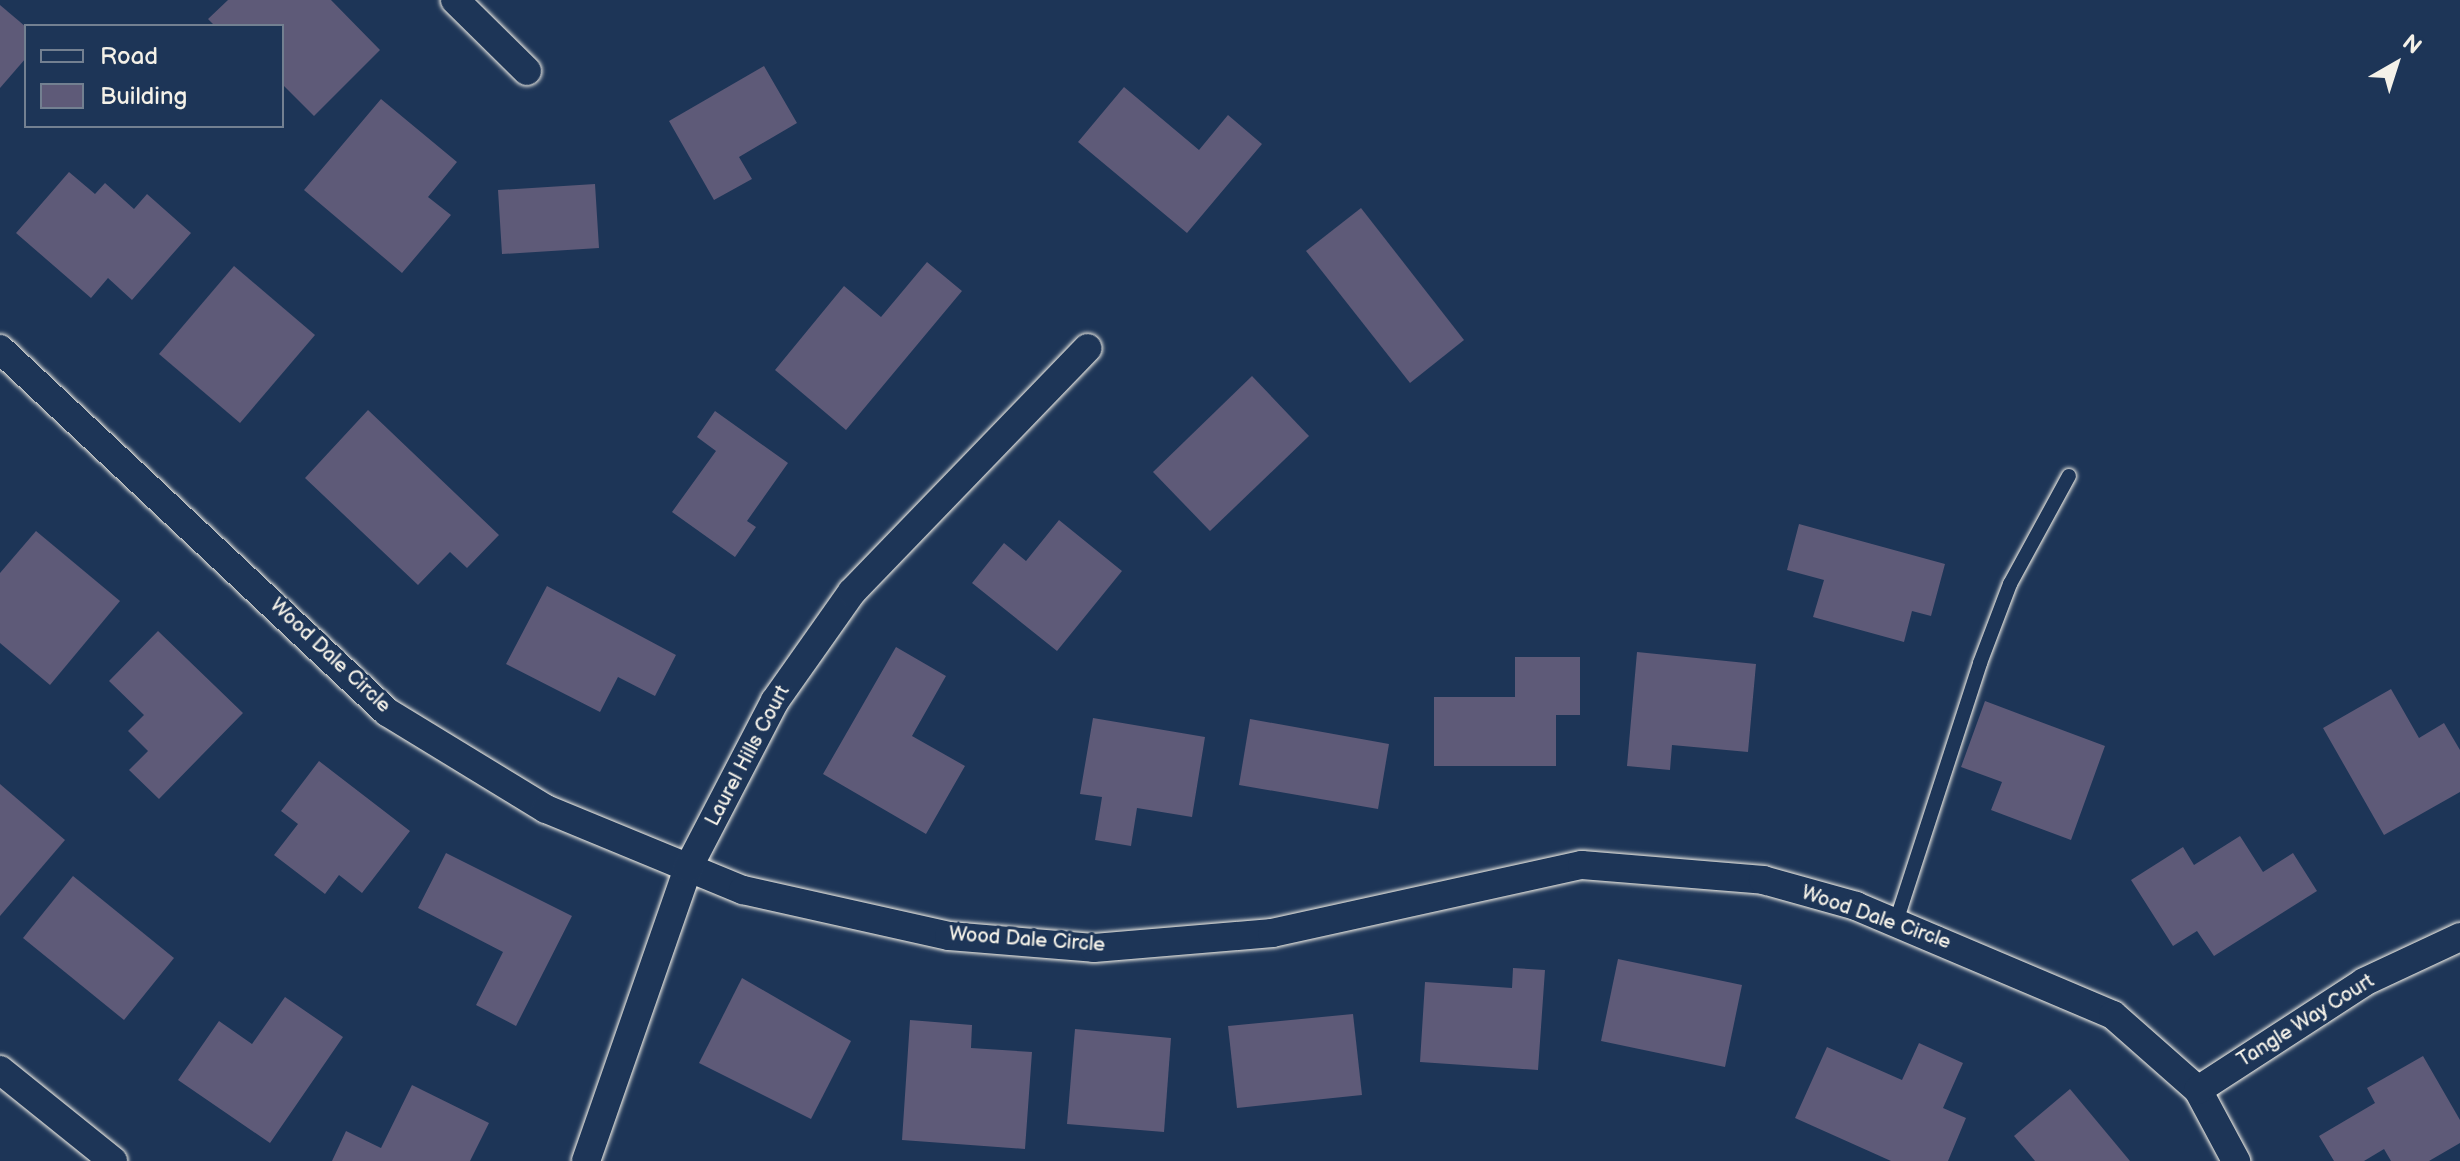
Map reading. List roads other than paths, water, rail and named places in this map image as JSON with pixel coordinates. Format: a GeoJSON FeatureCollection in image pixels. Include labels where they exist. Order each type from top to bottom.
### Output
{"type":"FeatureCollection","features":[{"type":"Feature","properties":{"kind":"street"},"geometry":{"type":"LineString","coordinates":[[455,0],[527,71]]}},
{"type":"Feature","properties":{"kind":"street","name":"Laurel Hills Court"},"geometry":{"type":"LineString","coordinates":[[586,1161],[688,868],[775,701],[852,592],[1088,348]]}},
{"type":"Feature","properties":{"kind":"street","name":"Wood Dale Circle"},"geometry":{"type":"LineString","coordinates":[[0,349],[387,712],[546,809],[743,890],[949,936],[1094,948],[1272,933],[1582,865],[1763,880],[1896,922],[2113,1015],[2198,1090],[2236,1161]]}},
{"type":"Feature","properties":{"kind":"street","name":"Tangle Way Court"},"geometry":{"type":"LineString","coordinates":[[2198,1090],[2364,982],[2460,937]]}},
{"type":"Feature","properties":{"kind":"street"},"geometry":{"type":"LineString","coordinates":[[0,1070],[113,1161]]}},
{"type":"Feature","properties":{"kind":"lane"},"geometry":{"type":"LineString","coordinates":[[1896,922],[1980,663],[2010,584],[2069,476]]}}]}
